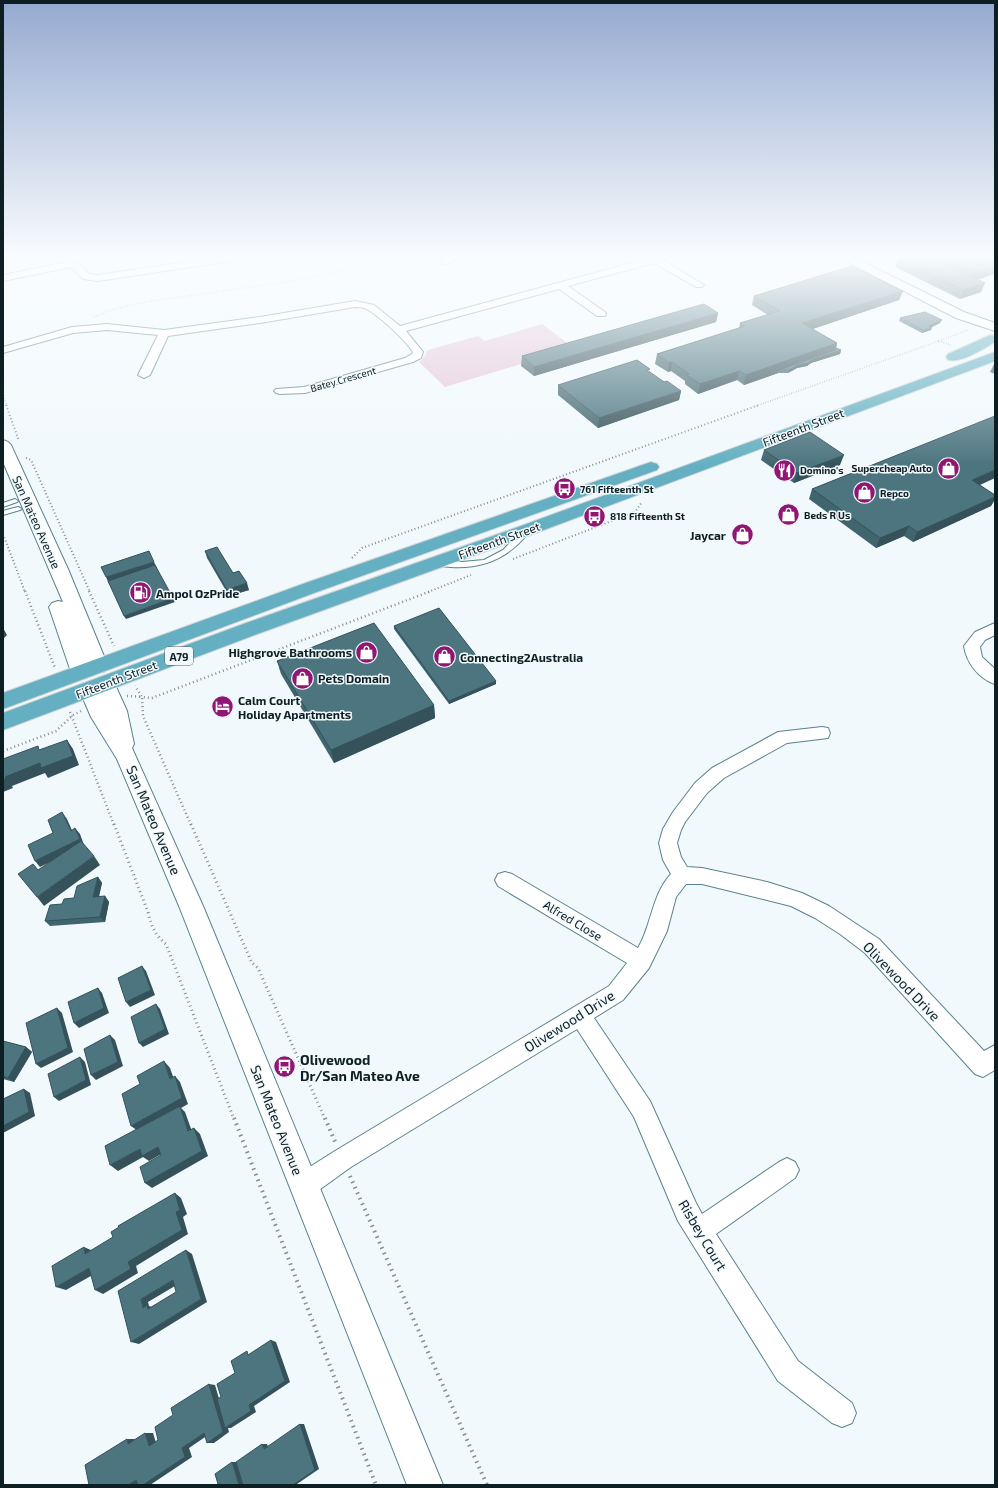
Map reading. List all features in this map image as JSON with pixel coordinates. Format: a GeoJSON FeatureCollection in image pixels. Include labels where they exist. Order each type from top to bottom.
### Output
{"type":"FeatureCollection","features":[{"type":"Feature","properties":{"kind":"highway","name":"Fifteenth Street"},"geometry":{"type":"LineString","coordinates":[[829,401],[966,352],[993,336]]}},
{"type":"Feature","properties":{"kind":"highway","name":"Fifteenth Street"},"geometry":{"type":"LineString","coordinates":[[312,597],[437,563],[995,356]]}},
{"type":"Feature","properties":{"kind":"highway"},"geometry":{"type":"LineString","coordinates":[[741,434],[756,444]]}},
{"type":"Feature","properties":{"kind":"highway","name":"Fifteenth Street"},"geometry":{"type":"LineString","coordinates":[[3,722],[90,674],[312,597],[668,461]]}},
{"type":"Feature","properties":{"kind":"highway","name":"Fifteenth Street"},"geometry":{"type":"LineString","coordinates":[[3,701],[56,674],[90,674]]}},
{"type":"Feature","properties":{"kind":"street","name":"Batey Crescent"},"geometry":{"type":"LineString","coordinates":[[3,350],[58,333],[92,328],[106,327],[164,333],[212,326]]}},
{"type":"Feature","properties":{"kind":"street","name":"Batey Crescent"},"geometry":{"type":"LineString","coordinates":[[280,391],[305,390],[410,360],[417,356],[418,352],[416,347],[394,326]]}},
{"type":"Feature","properties":{"kind":"street"},"geometry":{"type":"LineString","coordinates":[[398,330],[411,326]]}},
{"type":"Feature","properties":{"kind":"street"},"geometry":{"type":"LineString","coordinates":[[978,326],[993,336]]}},
{"type":"Feature","properties":{"kind":"street"},"geometry":{"type":"LineString","coordinates":[[144,375],[164,333]]}},
{"type":"Feature","properties":{"kind":"street","name":"San Mateo Avenue"},"geometry":{"type":"LineString","coordinates":[[12,445],[59,569],[101,717],[126,756],[191,906],[425,1485]]}},
{"type":"Feature","properties":{"kind":"street","name":"San Mateo Avenue"},"geometry":{"type":"LineString","coordinates":[[3,472],[10,507],[67,629],[90,674]]}},
{"type":"Feature","properties":{"kind":"street"},"geometry":{"type":"LineString","coordinates":[[995,628],[980,636],[972,646],[974,658],[980,666],[995,678]]}},
{"type":"Feature","properties":{"kind":"street"},"geometry":{"type":"LineString","coordinates":[[682,875],[672,860],[668,843],[672,829],[679,817],[701,788],[718,773],[784,737],[822,733]]}},
{"type":"Feature","properties":{"kind":"street","name":"Olivewood Drive"},"geometry":{"type":"LineString","coordinates":[[303,1186],[343,1159],[616,993],[642,961],[657,930],[664,898],[673,884],[682,875],[702,876],[767,891],[794,899],[822,912],[872,946],[983,1066],[995,1056]]}},
{"type":"Feature","properties":{"kind":"street","name":"Alfred Close"},"geometry":{"type":"LineString","coordinates":[[505,880],[642,961]]}},
{"type":"Feature","properties":{"kind":"street","name":"Risbey Court"},"geometry":{"type":"LineString","coordinates":[[580,1015],[642,1109],[687,1212],[788,1371],[842,1413]]}},
{"type":"Feature","properties":{"kind":"street"},"geometry":{"type":"LineString","coordinates":[[700,1231],[788,1170]]}},
{"type":"Feature","properties":{"kind":"path"},"geometry":{"type":"LineString","coordinates":[[351,559],[362,548],[614,458],[628,451],[939,341]]}},
{"type":"Feature","properties":{"kind":"path"},"geometry":{"type":"LineString","coordinates":[[3,396],[10,420],[12,445]]}},
{"type":"Feature","properties":{"kind":"path"},"geometry":{"type":"LineString","coordinates":[[24,452],[26,459],[31,460],[52,505],[114,647],[118,646]]}},
{"type":"Feature","properties":{"kind":"path"},"geometry":{"type":"LineString","coordinates":[[510,560],[635,512],[643,501]]}},
{"type":"Feature","properties":{"kind":"path"},"geometry":{"type":"LineString","coordinates":[[3,534],[56,674],[64,666],[90,674]]}},
{"type":"Feature","properties":{"kind":"path"},"geometry":{"type":"LineString","coordinates":[[473,574],[152,698],[142,697],[143,716],[252,963],[258,968],[488,1485]]}},
{"type":"Feature","properties":{"kind":"path"},"geometry":{"type":"LineString","coordinates":[[3,751],[56,731],[61,728],[72,714],[148,912],[152,927],[157,937],[166,944],[376,1485]]}},
{"type":"Feature","properties":{"kind":"shaded area"},"geometry":{"type":"Polygon","coordinates":[[[534,326],[545,326],[574,348],[445,387],[419,362],[428,350],[478,336],[485,341],[534,326]]]}},
{"type":"Feature","properties":{"kind":"building"},"geometry":{"type":"Polygon","coordinates":[[[625,326],[672,326],[534,367],[522,356],[625,326]]]}},
{"type":"Feature","properties":{"kind":"building"},"geometry":{"type":"Polygon","coordinates":[[[744,326],[808,326],[837,343],[746,375],[739,371],[700,384],[686,375],[689,374],[672,362],[669,363],[657,354],[744,326]]]}},
{"type":"Feature","properties":{"kind":"building"},"geometry":{"type":"Polygon","coordinates":[[[916,326],[932,327],[923,330],[916,326]]]}},
{"type":"Feature","properties":{"kind":"building"},"geometry":{"type":"Polygon","coordinates":[[[836,348],[841,350],[812,360],[808,363],[798,365],[789,370],[779,370],[835,350],[836,348]]]}},
{"type":"Feature","properties":{"kind":"building"},"geometry":{"type":"Polygon","coordinates":[[[637,360],[650,369],[647,370],[664,382],[667,381],[681,391],[599,418],[558,385],[637,360]]]}},
{"type":"Feature","properties":{"kind":"building"},"geometry":{"type":"Polygon","coordinates":[[[995,416],[995,470],[972,480],[995,495],[995,497],[917,532],[909,526],[880,538],[812,489],[995,416]]]}},
{"type":"Feature","properties":{"kind":"building"},"geometry":{"type":"Polygon","coordinates":[[[810,432],[844,455],[797,473],[764,450],[810,432]]]}},
{"type":"Feature","properties":{"kind":"building"},"geometry":{"type":"Polygon","coordinates":[[[217,547],[233,573],[239,571],[247,583],[227,590],[205,551],[217,547]]]}},
{"type":"Feature","properties":{"kind":"building"},"geometry":{"type":"Polygon","coordinates":[[[149,551],[154,562],[106,577],[101,567],[149,551]]]}},
{"type":"Feature","properties":{"kind":"building"},"geometry":{"type":"Polygon","coordinates":[[[155,565],[173,598],[124,616],[108,581],[155,565]]]}},
{"type":"Feature","properties":{"kind":"building","name":"Connecting2Australia"},"geometry":{"type":"Polygon","coordinates":[[[439,608],[496,681],[449,701],[394,626],[439,608]]]}},
{"type":"Feature","properties":{"kind":"building"},"geometry":{"type":"Polygon","coordinates":[[[374,623],[434,705],[331,750],[277,661],[374,623]]]}},
{"type":"Feature","properties":{"kind":"building"},"geometry":{"type":"Polygon","coordinates":[[[67,740],[73,756],[41,768],[40,763],[5,777],[6,779],[3,780],[3,759],[38,746],[39,750],[67,740]]]}},
{"type":"Feature","properties":{"kind":"building"},"geometry":{"type":"Polygon","coordinates":[[[62,812],[71,831],[75,828],[80,839],[35,861],[28,845],[53,833],[48,820],[62,812]]]}},
{"type":"Feature","properties":{"kind":"building"},"geometry":{"type":"Polygon","coordinates":[[[81,841],[94,856],[37,897],[18,874],[33,864],[38,870],[81,841]]]}},
{"type":"Feature","properties":{"kind":"building"},"geometry":{"type":"Polygon","coordinates":[[[98,877],[93,897],[105,896],[100,917],[45,921],[50,905],[62,904],[64,899],[74,898],[77,886],[98,877]]]}},
{"type":"Feature","properties":{"kind":"building"},"geometry":{"type":"Polygon","coordinates":[[[142,966],[151,990],[126,1002],[118,978],[142,966]]]}},
{"type":"Feature","properties":{"kind":"building"},"geometry":{"type":"Polygon","coordinates":[[[98,988],[104,1008],[74,1023],[68,1002],[98,988]]]}},
{"type":"Feature","properties":{"kind":"building"},"geometry":{"type":"Polygon","coordinates":[[[156,1004],[165,1029],[139,1043],[131,1017],[156,1004]]]}},
{"type":"Feature","properties":{"kind":"building"},"geometry":{"type":"Polygon","coordinates":[[[57,1008],[68,1048],[36,1064],[26,1023],[57,1008]]]}},
{"type":"Feature","properties":{"kind":"building"},"geometry":{"type":"Polygon","coordinates":[[[110,1035],[118,1062],[91,1075],[84,1049],[110,1035]]]}},
{"type":"Feature","properties":{"kind":"building"},"geometry":{"type":"Polygon","coordinates":[[[3,1041],[26,1047],[8,1078],[3,1076],[3,1041]]]}},
{"type":"Feature","properties":{"kind":"building"},"geometry":{"type":"Polygon","coordinates":[[[80,1057],[86,1080],[54,1097],[48,1074],[80,1057]]]}},
{"type":"Feature","properties":{"kind":"building"},"geometry":{"type":"Polygon","coordinates":[[[164,1061],[170,1079],[175,1076],[182,1098],[131,1126],[122,1094],[140,1084],[137,1076],[164,1061]]]}},
{"type":"Feature","properties":{"kind":"building"},"geometry":{"type":"Polygon","coordinates":[[[24,1089],[29,1112],[3,1126],[3,1099],[24,1089]]]}},
{"type":"Feature","properties":{"kind":"building"},"geometry":{"type":"Polygon","coordinates":[[[180,1106],[188,1131],[194,1128],[202,1151],[145,1183],[140,1167],[161,1155],[158,1147],[142,1156],[140,1149],[110,1165],[105,1146],[180,1106]]]}},
{"type":"Feature","properties":{"kind":"building"},"geometry":{"type":"Polygon","coordinates":[[[175,1193],[180,1210],[176,1212],[182,1230],[128,1262],[131,1269],[95,1290],[89,1268],[56,1287],[52,1266],[84,1247],[85,1254],[113,1237],[111,1232],[119,1227],[118,1226],[175,1193]]]}},
{"type":"Feature","properties":{"kind":"building"},"geometry":{"type":"Polygon","coordinates":[[[186,1250],[201,1299],[131,1342],[118,1291],[186,1250]],[[173,1280],[141,1299],[143,1308],[147,1305],[148,1309],[176,1292],[173,1280]]]}},
{"type":"Feature","properties":{"kind":"building"},"geometry":{"type":"Polygon","coordinates":[[[271,1340],[285,1381],[249,1405],[251,1411],[225,1428],[217,1399],[221,1397],[217,1384],[235,1373],[231,1361],[247,1351],[248,1355],[271,1340]]]}},
{"type":"Feature","properties":{"kind":"building"},"geometry":{"type":"Polygon","coordinates":[[[209,1384],[223,1432],[207,1443],[204,1433],[182,1448],[185,1457],[143,1485],[138,1485],[136,1480],[128,1485],[89,1485],[85,1465],[127,1439],[128,1444],[145,1433],[149,1446],[158,1440],[155,1427],[173,1415],[171,1408],[209,1384]]]}},
{"type":"Feature","properties":{"kind":"building"},"geometry":{"type":"Polygon","coordinates":[[[300,1424],[315,1470],[293,1485],[243,1485],[236,1462],[262,1444],[264,1449],[300,1424]]]}},
{"type":"Feature","properties":{"kind":"building"},"geometry":{"type":"Polygon","coordinates":[[[232,1462],[239,1485],[216,1485],[218,1484],[215,1474],[232,1462]]]}},
{"type":"Feature","properties":{"kind":"place","name":"Supercheap Auto"},"geometry":{"type":"Point","coordinates":[948,468]}},
{"type":"Feature","properties":{"kind":"place","name":"Domino's"},"geometry":{"type":"Point","coordinates":[785,470]}},
{"type":"Feature","properties":{"kind":"place","name":"761 Fifteenth St"},"geometry":{"type":"Point","coordinates":[565,489]}},
{"type":"Feature","properties":{"kind":"place","name":"Repco"},"geometry":{"type":"Point","coordinates":[865,493]}},
{"type":"Feature","properties":{"kind":"place","name":"Beds R Us"},"geometry":{"type":"Point","coordinates":[789,515]}},
{"type":"Feature","properties":{"kind":"place","name":"818 Fifteenth St"},"geometry":{"type":"Point","coordinates":[594,516]}},
{"type":"Feature","properties":{"kind":"place","name":"Jaycar"},"geometry":{"type":"Point","coordinates":[742,535]}},
{"type":"Feature","properties":{"kind":"place","name":"Ampol OzPride"},"geometry":{"type":"Point","coordinates":[140,593]}},
{"type":"Feature","properties":{"kind":"place","name":"Highgrove Bathrooms"},"geometry":{"type":"Point","coordinates":[367,652]}},
{"type":"Feature","properties":{"kind":"place","name":"Connecting2Australia"},"geometry":{"type":"Point","coordinates":[444,657]}},
{"type":"Feature","properties":{"kind":"place","name":"Pets Domain"},"geometry":{"type":"Point","coordinates":[303,678]}},
{"type":"Feature","properties":{"kind":"place","name":"Calm Court Holiday Apartments"},"geometry":{"type":"Point","coordinates":[223,707]}},
{"type":"Feature","properties":{"kind":"place","name":"Olivewood Dr/San Mateo Ave"},"geometry":{"type":"Point","coordinates":[284,1067]}}]}
